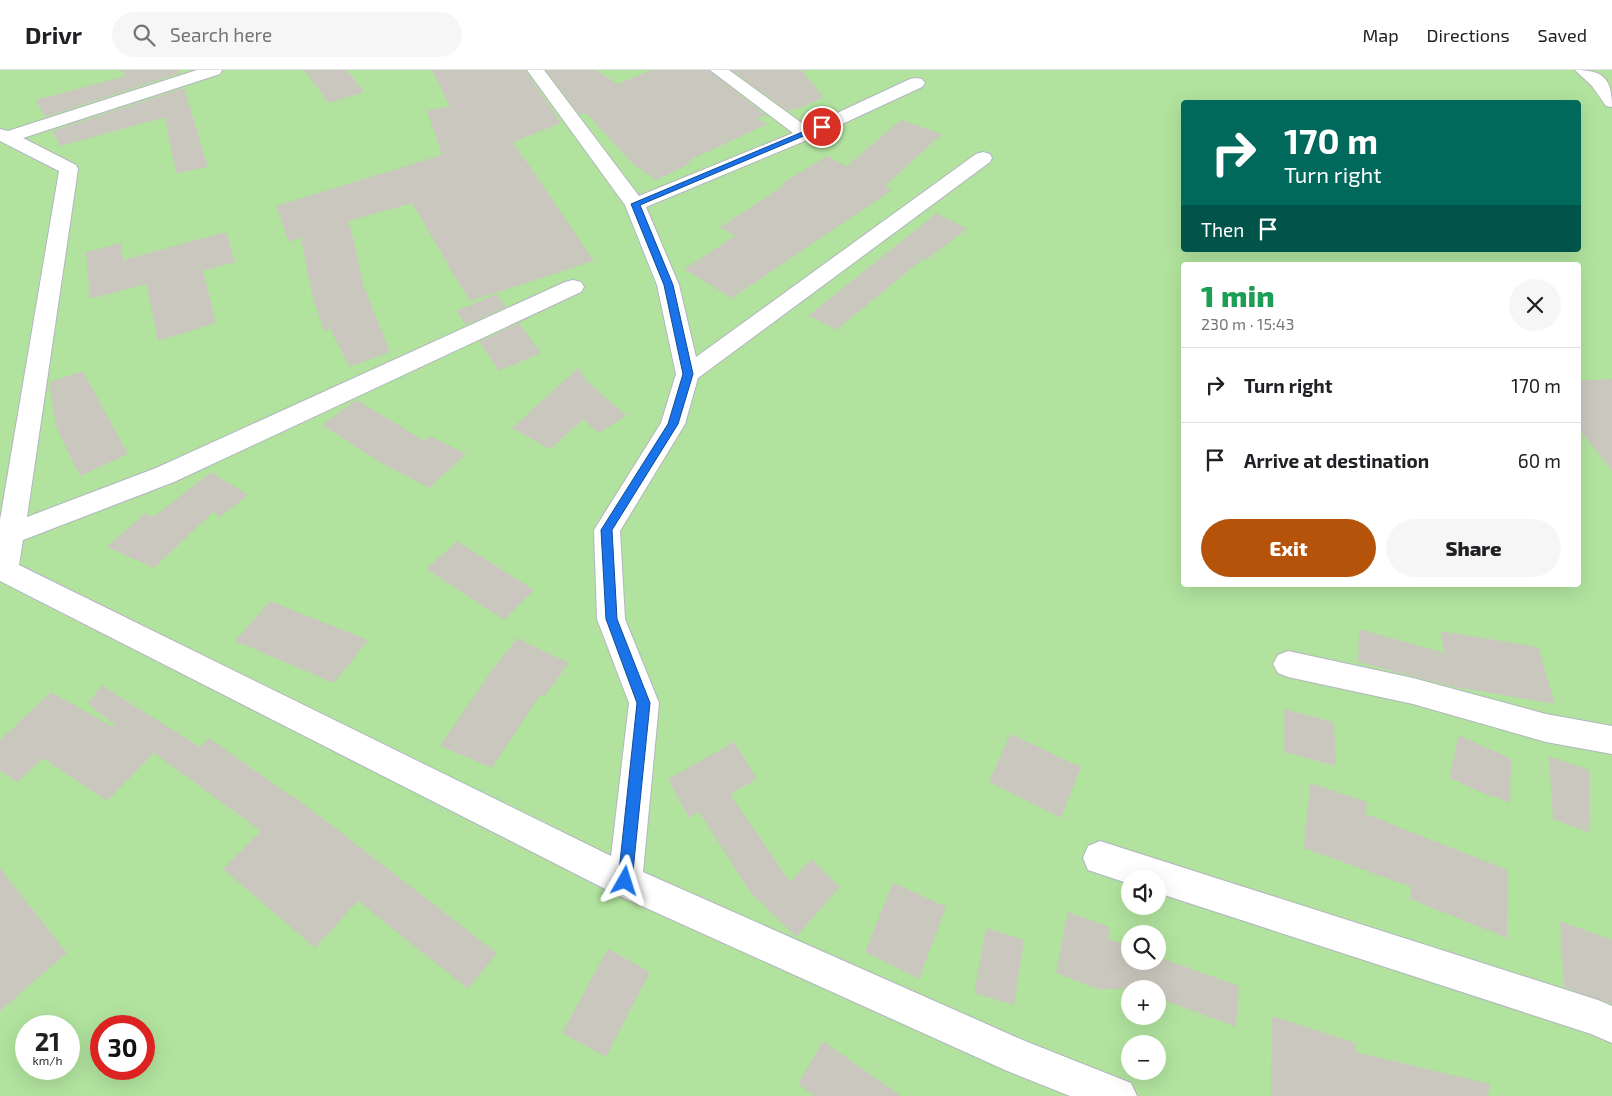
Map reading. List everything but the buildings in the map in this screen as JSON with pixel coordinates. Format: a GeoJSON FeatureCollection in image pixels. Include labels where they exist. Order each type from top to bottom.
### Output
{"type":"FeatureCollection","features":[{"type":"Feature","properties":{"kind":"street"},"geometry":{"type":"LineString","coordinates":[[4,135],[214,70]]}},
{"type":"Feature","properties":{"kind":"street"},"geometry":{"type":"LineString","coordinates":[[535,70],[635,204],[668,285],[688,374],[673,424],[606,530],[611,619],[644,703],[625,881]]}},
{"type":"Feature","properties":{"kind":"street"},"geometry":{"type":"LineString","coordinates":[[718,70],[806,134]]}},
{"type":"Feature","properties":{"kind":"street"},"geometry":{"type":"LineString","coordinates":[[1583,70],[1598,82],[1612,102]]}},
{"type":"Feature","properties":{"kind":"street"},"geometry":{"type":"LineString","coordinates":[[635,204],[806,134],[916,83]]}},
{"type":"Feature","properties":{"kind":"street"},"geometry":{"type":"LineString","coordinates":[[4,135],[69,169],[11,534],[2,572],[625,881],[1018,1057],[1118,1096]]}},
{"type":"Feature","properties":{"kind":"street"},"geometry":{"type":"LineString","coordinates":[[688,374],[983,158]]}},
{"type":"Feature","properties":{"kind":"street"},"geometry":{"type":"LineString","coordinates":[[11,534],[166,475],[573,287]]}},
{"type":"Feature","properties":{"kind":"street"},"geometry":{"type":"LineString","coordinates":[[1288,664],[1413,691],[1546,728],[1612,740]]}},
{"type":"Feature","properties":{"kind":"street"},"geometry":{"type":"LineString","coordinates":[[1100,858],[1612,1024]]}},
{"type":"Feature","properties":{"kind":"green space"},"geometry":{"type":"Polygon","coordinates":[[[0,70],[1612,70],[1612,1096],[0,1096],[0,70]]]}},
{"type":"Feature","properties":{"kind":"route"},"geometry":{"type":"LineString","coordinates":[[625,881],[644,703],[611,619],[606,530],[673,424],[688,374],[668,285],[635,204],[822,127]]}}]}
